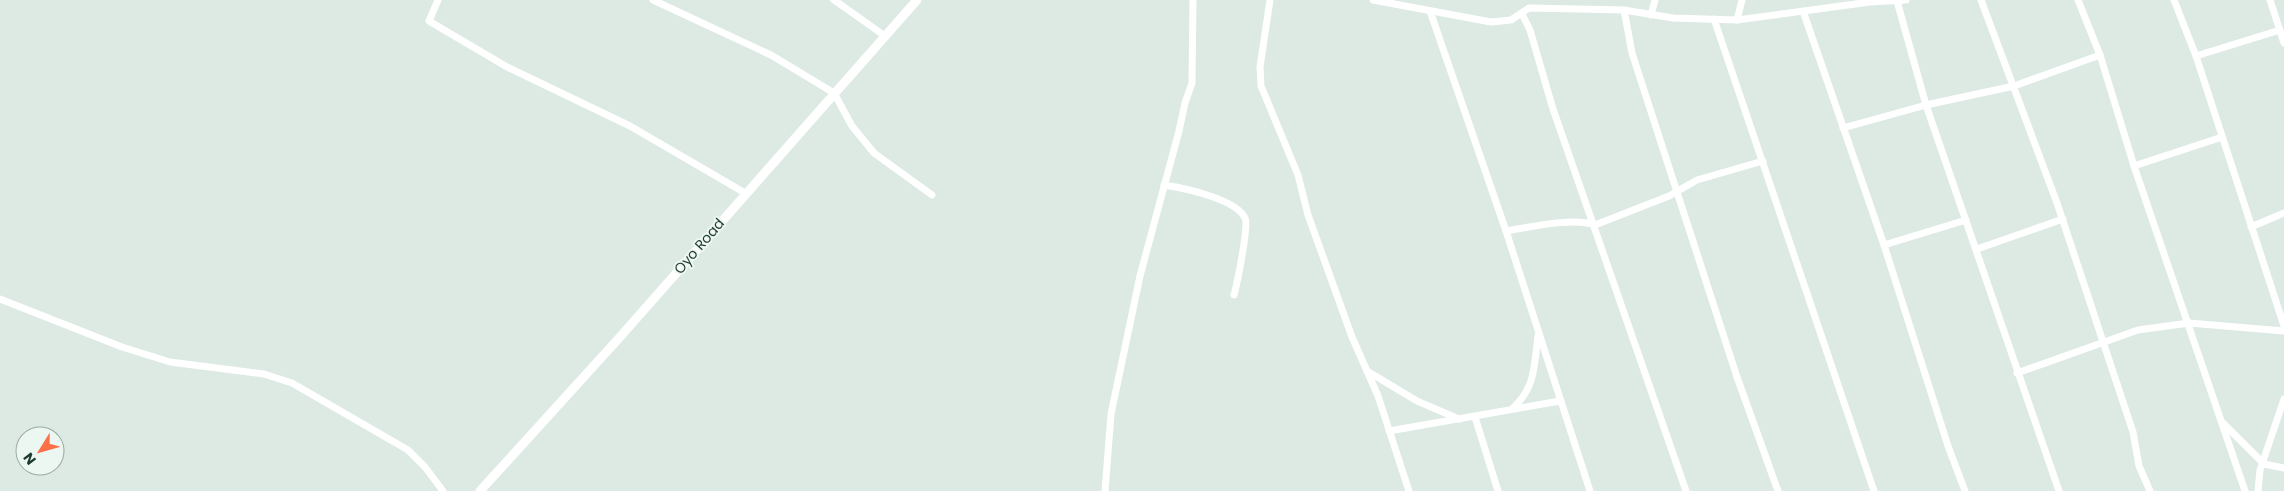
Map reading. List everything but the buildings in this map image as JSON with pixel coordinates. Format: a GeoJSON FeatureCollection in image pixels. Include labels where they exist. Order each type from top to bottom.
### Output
{"type":"FeatureCollection","features":[{"type":"Feature","properties":{"kind":"street"},"geometry":{"type":"LineString","coordinates":[[438,0],[429,21],[507,68],[630,126],[745,193]]}},
{"type":"Feature","properties":{"kind":"street"},"geometry":{"type":"LineString","coordinates":[[653,0],[771,55],[834,93],[852,126],[874,153],[932,195]]}},
{"type":"Feature","properties":{"kind":"street"},"geometry":{"type":"LineString","coordinates":[[834,0],[885,36]]}},
{"type":"Feature","properties":{"kind":"street","name":"Oyo Road"},"geometry":{"type":"LineString","coordinates":[[480,491],[620,336],[916,0]]}},
{"type":"Feature","properties":{"kind":"street"},"geometry":{"type":"LineString","coordinates":[[1105,491],[1111,414],[1140,276],[1180,131],[1185,103],[1192,83],[1193,0]]}},
{"type":"Feature","properties":{"kind":"street"},"geometry":{"type":"LineString","coordinates":[[1270,0],[1260,67],[1261,86],[1298,175],[1308,215],[1366,370],[1378,396],[1409,491]]}},
{"type":"Feature","properties":{"kind":"street"},"geometry":{"type":"LineString","coordinates":[[1373,0],[1399,2],[1430,11],[1491,22],[1511,20],[1522,14],[1530,4],[1624,10],[1650,15],[1737,20],[1803,11],[1837,3],[1897,2],[1906,0]]}},
{"type":"Feature","properties":{"kind":"street"},"geometry":{"type":"LineString","coordinates":[[1650,15],[1655,0]]}},
{"type":"Feature","properties":{"kind":"street"},"geometry":{"type":"LineString","coordinates":[[1737,20],[1742,0]]}},
{"type":"Feature","properties":{"kind":"street"},"geometry":{"type":"LineString","coordinates":[[1982,0],[2063,219],[2132,432],[2139,466],[2150,491]]}},
{"type":"Feature","properties":{"kind":"street"},"geometry":{"type":"LineString","coordinates":[[2078,0],[2100,55],[2134,166],[2245,491]]}},
{"type":"Feature","properties":{"kind":"street"},"geometry":{"type":"LineString","coordinates":[[2174,0],[2196,56],[2284,326]]}},
{"type":"Feature","properties":{"kind":"street"},"geometry":{"type":"LineString","coordinates":[[2270,0],[2284,43]]}},
{"type":"Feature","properties":{"kind":"street"},"geometry":{"type":"LineString","coordinates":[[1897,2],[1926,105],[2059,491]]}},
{"type":"Feature","properties":{"kind":"street"},"geometry":{"type":"LineString","coordinates":[[1624,10],[1632,53],[1678,189],[1737,377],[1778,491]]}},
{"type":"Feature","properties":{"kind":"street"},"geometry":{"type":"LineString","coordinates":[[1430,11],[1506,231],[1590,491]]}},
{"type":"Feature","properties":{"kind":"street"},"geometry":{"type":"LineString","coordinates":[[1803,11],[1884,245],[1948,446],[1965,491]]}},
{"type":"Feature","properties":{"kind":"street"},"geometry":{"type":"LineString","coordinates":[[1522,14],[1530,30],[1553,109],[1595,226],[1625,321],[1666,429],[1686,491]]}},
{"type":"Feature","properties":{"kind":"street"},"geometry":{"type":"LineString","coordinates":[[1714,19],[1874,491]]}},
{"type":"Feature","properties":{"kind":"street"},"geometry":{"type":"LineString","coordinates":[[2196,56],[2280,30]]}},
{"type":"Feature","properties":{"kind":"street"},"geometry":{"type":"LineString","coordinates":[[1844,128],[1926,105],[2014,86],[2100,55]]}},
{"type":"Feature","properties":{"kind":"street"},"geometry":{"type":"LineString","coordinates":[[2134,166],[2222,137]]}},
{"type":"Feature","properties":{"kind":"street"},"geometry":{"type":"LineString","coordinates":[[1506,231],[1583,221],[1595,226],[1669,196],[1678,189],[1718,172],[1763,160]]}},
{"type":"Feature","properties":{"kind":"street"},"geometry":{"type":"LineString","coordinates":[[1164,185],[1211,196],[1238,210],[1246,219],[1246,232],[1234,295]]}},
{"type":"Feature","properties":{"kind":"street"},"geometry":{"type":"LineString","coordinates":[[2251,227],[2284,213]]}},
{"type":"Feature","properties":{"kind":"street"},"geometry":{"type":"LineString","coordinates":[[1977,249],[2063,219]]}},
{"type":"Feature","properties":{"kind":"street"},"geometry":{"type":"LineString","coordinates":[[1884,245],[1966,220]]}},
{"type":"Feature","properties":{"kind":"street"},"geometry":{"type":"LineString","coordinates":[[0,298],[122,347],[170,362],[264,374],[292,383],[408,450],[425,466],[443,491]]}},
{"type":"Feature","properties":{"kind":"street"},"geometry":{"type":"LineString","coordinates":[[2017,373],[2138,330],[2189,323],[2284,331]]}},
{"type":"Feature","properties":{"kind":"street"},"geometry":{"type":"LineString","coordinates":[[1513,408],[1525,397],[1530,384],[1535,368],[1538,333]]}},
{"type":"Feature","properties":{"kind":"street"},"geometry":{"type":"LineString","coordinates":[[1366,370],[1417,401],[1460,419]]}},
{"type":"Feature","properties":{"kind":"street"},"geometry":{"type":"LineString","coordinates":[[2258,491],[2260,470],[2264,464],[2284,399]]}},
{"type":"Feature","properties":{"kind":"street"},"geometry":{"type":"LineString","coordinates":[[1389,431],[1475,417],[1513,408],[1529,408],[1560,401]]}},
{"type":"Feature","properties":{"kind":"street"},"geometry":{"type":"LineString","coordinates":[[1475,417],[1498,491]]}},
{"type":"Feature","properties":{"kind":"street"},"geometry":{"type":"LineString","coordinates":[[2221,421],[2264,464],[2284,468]]}}]}
